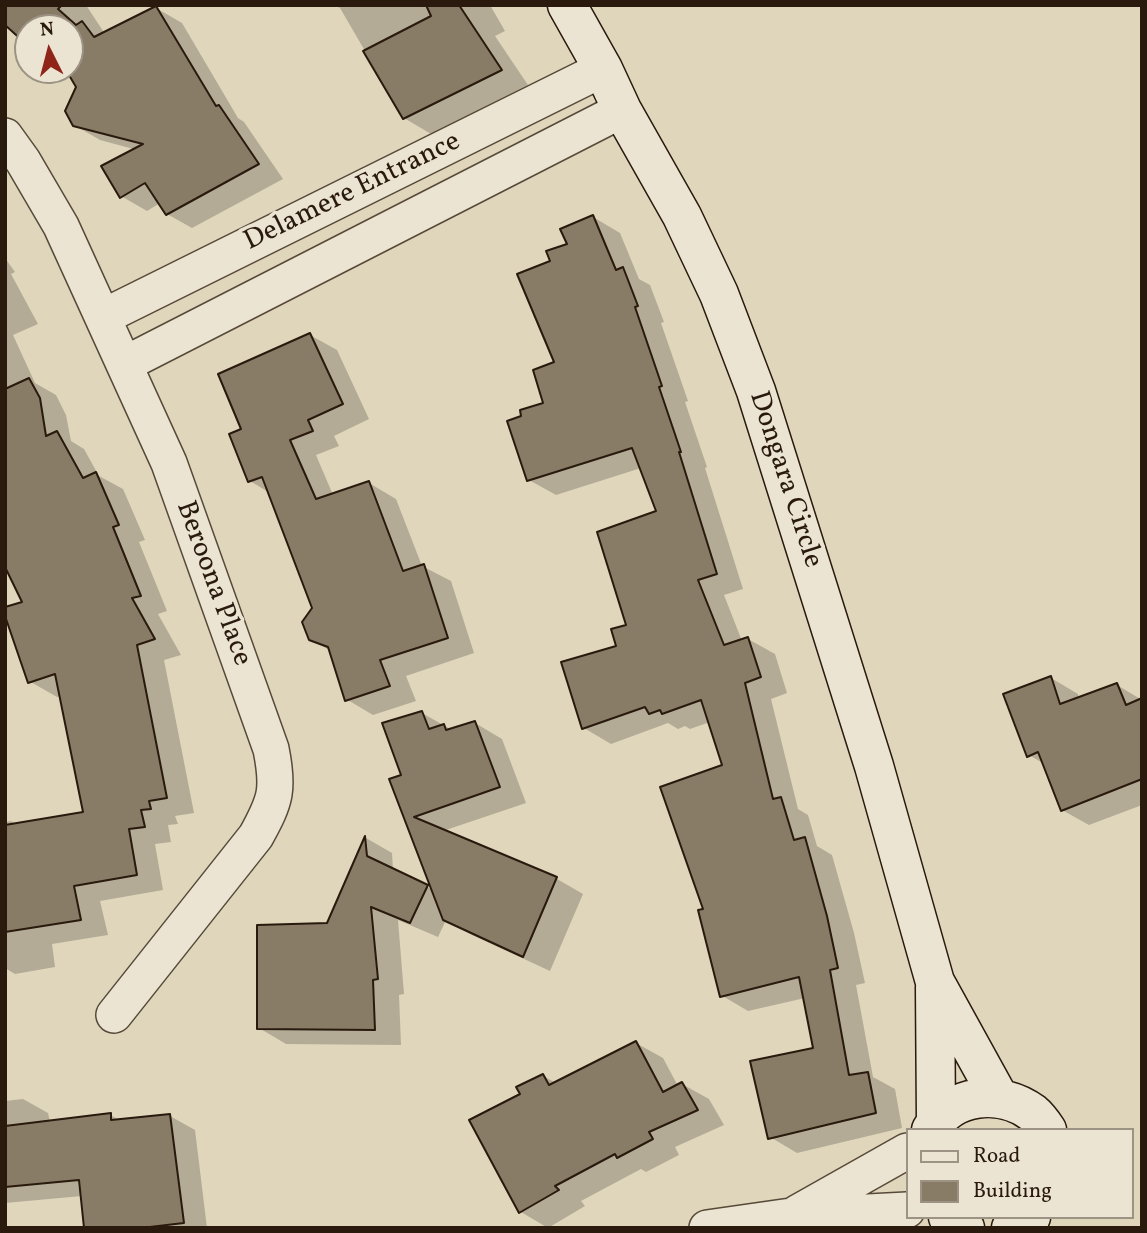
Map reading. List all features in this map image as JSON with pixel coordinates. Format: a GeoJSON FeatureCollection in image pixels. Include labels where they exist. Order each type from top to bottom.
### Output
{"type":"FeatureCollection","features":[{"type":"Feature","properties":{"kind":"street","name":"Dongara Circle"},"geometry":{"type":"LineString","coordinates":[[567,5],[603,69],[621,110],[682,216],[719,294],[756,391],[874,766],[935,982],[999,1098]]}},
{"type":"Feature","properties":{"kind":"street","name":"Delamere Entrance"},"geometry":{"type":"LineString","coordinates":[[103,317],[603,69]]}},
{"type":"Feature","properties":{"kind":"street","name":"Delamere Entrance"},"geometry":{"type":"LineString","coordinates":[[125,364],[621,110]]}},
{"type":"Feature","properties":{"kind":"street","name":"Beroona Place"},"geometry":{"type":"LineString","coordinates":[[5,136],[61,226],[169,463],[271,749],[276,778],[271,810],[257,836],[114,1015]]}},
{"type":"Feature","properties":{"kind":"street","name":"Dongara Circle"},"geometry":{"type":"LineString","coordinates":[[933,1126],[935,982]]}},
{"type":"Feature","properties":{"kind":"street"},"geometry":{"type":"LineString","coordinates":[[933,1126],[954,1106],[981,1097],[1011,1100],[1035,1114],[1046,1128]]}},
{"type":"Feature","properties":{"kind":"street"},"geometry":{"type":"LineString","coordinates":[[791,1216],[906,1152]]}},
{"type":"Feature","properties":{"kind":"street"},"geometry":{"type":"LineString","coordinates":[[707,1228],[791,1216],[906,1210]]}},
{"type":"Feature","properties":{"kind":"street"},"geometry":{"type":"LineString","coordinates":[[1012,1228],[1029,1219]]}},
{"type":"Feature","properties":{"kind":"building"},"geometry":{"type":"Polygon","coordinates":[[[5,5],[62,5],[58,9],[64,14],[14,14],[14,33],[5,25],[5,5]]]}},
{"type":"Feature","properties":{"kind":"building"},"geometry":{"type":"Polygon","coordinates":[[[426,5],[459,5],[502,70],[403,119],[363,51],[431,16],[426,5]]]}},
{"type":"Feature","properties":{"kind":"building"},"geometry":{"type":"Polygon","coordinates":[[[156,6],[216,106],[219,105],[259,164],[166,215],[145,183],[120,198],[101,166],[143,144],[73,126],[65,111],[76,87],[74,84],[84,84],[84,24],[94,37],[156,6]]]}},
{"type":"Feature","properties":{"kind":"building"},"geometry":{"type":"Polygon","coordinates":[[[593,215],[616,270],[623,267],[638,306],[635,307],[662,386],[659,387],[717,574],[698,580],[724,645],[748,637],[761,677],[745,683],[773,799],[781,797],[794,840],[805,837],[838,968],[830,970],[849,1075],[868,1072],[876,1113],[768,1139],[750,1061],[813,1048],[799,977],[720,997],[698,910],[703,909],[660,787],[722,765],[701,700],[662,714],[660,710],[649,714],[645,707],[582,729],[561,662],[616,646],[611,629],[626,625],[597,532],[656,511],[632,448],[527,481],[507,421],[521,416],[520,410],[543,403],[533,370],[554,362],[517,274],[550,261],[546,251],[567,244],[560,229],[593,215]]]}},
{"type":"Feature","properties":{"kind":"building"},"geometry":{"type":"Polygon","coordinates":[[[310,333],[343,404],[308,420],[313,431],[290,440],[316,499],[369,481],[403,571],[424,564],[448,638],[380,660],[390,686],[345,701],[328,647],[309,640],[302,622],[312,608],[262,477],[248,482],[229,434],[241,429],[218,374],[310,333]]]}},
{"type":"Feature","properties":{"kind":"building"},"geometry":{"type":"Polygon","coordinates":[[[29,378],[40,398],[46,436],[57,431],[83,478],[96,472],[119,525],[113,527],[141,596],[132,598],[155,639],[137,645],[167,798],[149,801],[151,809],[141,810],[145,827],[129,829],[137,875],[74,886],[81,920],[5,932],[5,825],[83,812],[55,674],[28,683],[5,616],[5,607],[22,602],[5,567],[5,389],[29,378]]]}},
{"type":"Feature","properties":{"kind":"building"},"geometry":{"type":"Polygon","coordinates":[[[1051,676],[1060,704],[1117,683],[1126,705],[1142,698],[1142,779],[1061,811],[1038,752],[1027,757],[1003,694],[1051,676]]]}},
{"type":"Feature","properties":{"kind":"building"},"geometry":{"type":"Polygon","coordinates":[[[422,711],[429,729],[444,724],[446,730],[475,721],[500,787],[414,817],[557,877],[523,957],[443,920],[389,779],[401,775],[382,723],[422,711]]]}},
{"type":"Feature","properties":{"kind":"building"},"geometry":{"type":"Polygon","coordinates":[[[365,836],[367,856],[428,885],[410,923],[371,907],[378,979],[373,980],[375,1030],[257,1029],[257,925],[327,923],[365,836]]]}},
{"type":"Feature","properties":{"kind":"building"},"geometry":{"type":"Polygon","coordinates":[[[636,1041],[663,1092],[682,1082],[698,1110],[649,1132],[653,1139],[617,1158],[615,1154],[555,1186],[559,1190],[519,1213],[469,1120],[520,1094],[516,1087],[543,1074],[549,1085],[636,1041]]]}},
{"type":"Feature","properties":{"kind":"building"},"geometry":{"type":"Polygon","coordinates":[[[111,1113],[111,1120],[170,1114],[184,1223],[141,1228],[84,1228],[79,1180],[5,1187],[5,1126],[111,1113]]]}}]}
